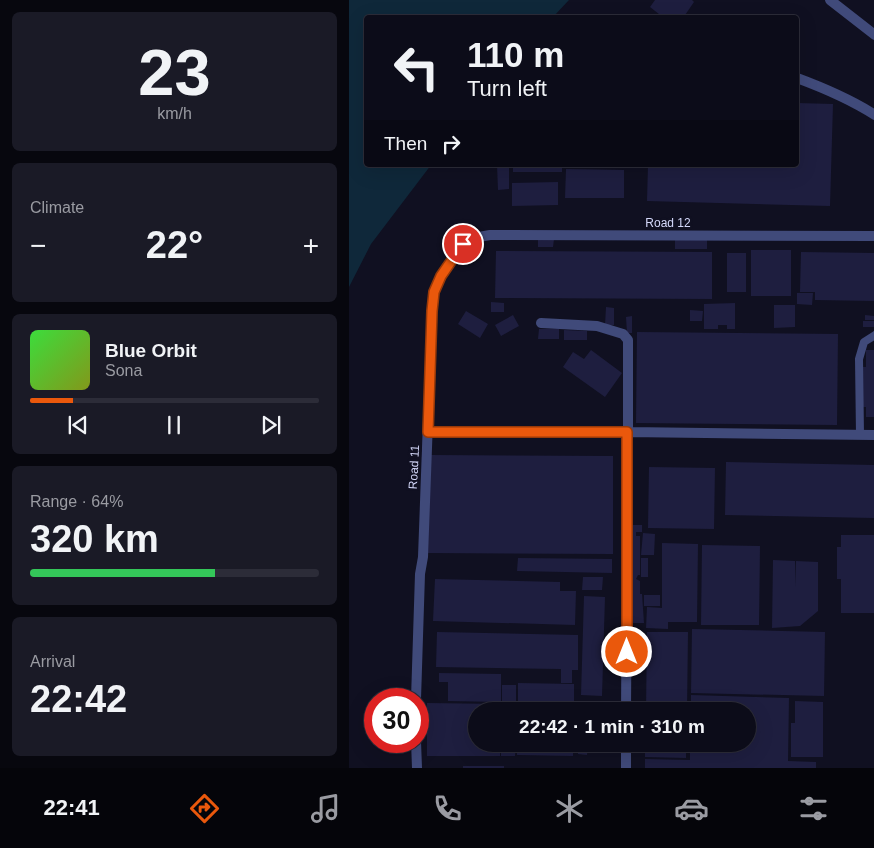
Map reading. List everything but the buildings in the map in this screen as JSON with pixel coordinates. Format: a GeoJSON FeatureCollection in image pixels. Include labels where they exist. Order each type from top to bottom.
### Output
{"type":"FeatureCollection","features":[{"type":"Feature","properties":{"kind":"street"},"geometry":{"type":"LineString","coordinates":[[829,0],[874,34]]}},
{"type":"Feature","properties":{"kind":"street"},"geometry":{"type":"LineString","coordinates":[[799,79],[858,104],[874,115]]}},
{"type":"Feature","properties":{"kind":"street","name":"Road 12"},"geometry":{"type":"LineString","coordinates":[[463,244],[473,238],[490,235],[874,236]]}},
{"type":"Feature","properties":{"kind":"street","name":"Road 11"},"geometry":{"type":"LineString","coordinates":[[416,688],[419,582],[423,557],[432,311],[434,292],[441,276],[463,244]]}},
{"type":"Feature","properties":{"kind":"street"},"geometry":{"type":"LineString","coordinates":[[541,323],[597,326],[623,334],[628,340],[626,702]]}},
{"type":"Feature","properties":{"kind":"street"},"geometry":{"type":"LineString","coordinates":[[428,432],[874,435]]}},
{"type":"Feature","properties":{"kind":"street"},"geometry":{"type":"LineString","coordinates":[[626,752],[626,768]]}},
{"type":"Feature","properties":{"kind":"street"},"geometry":{"type":"LineString","coordinates":[[416,753],[417,768]]}},
{"type":"Feature","properties":{"kind":"lane"},"geometry":{"type":"LineString","coordinates":[[860,435],[859,359],[863,342],[874,335]]}},
{"type":"Feature","properties":{"kind":"water"},"geometry":{"type":"Polygon","coordinates":[[[349,0],[569,0],[555,15],[364,15],[364,167],[429,167],[371,244],[349,287],[349,0]]]}},
{"type":"Feature","properties":{"kind":"route"},"geometry":{"type":"LineString","coordinates":[[463,244],[441,276],[434,292],[428,432],[627,432],[627,652]]}}]}
